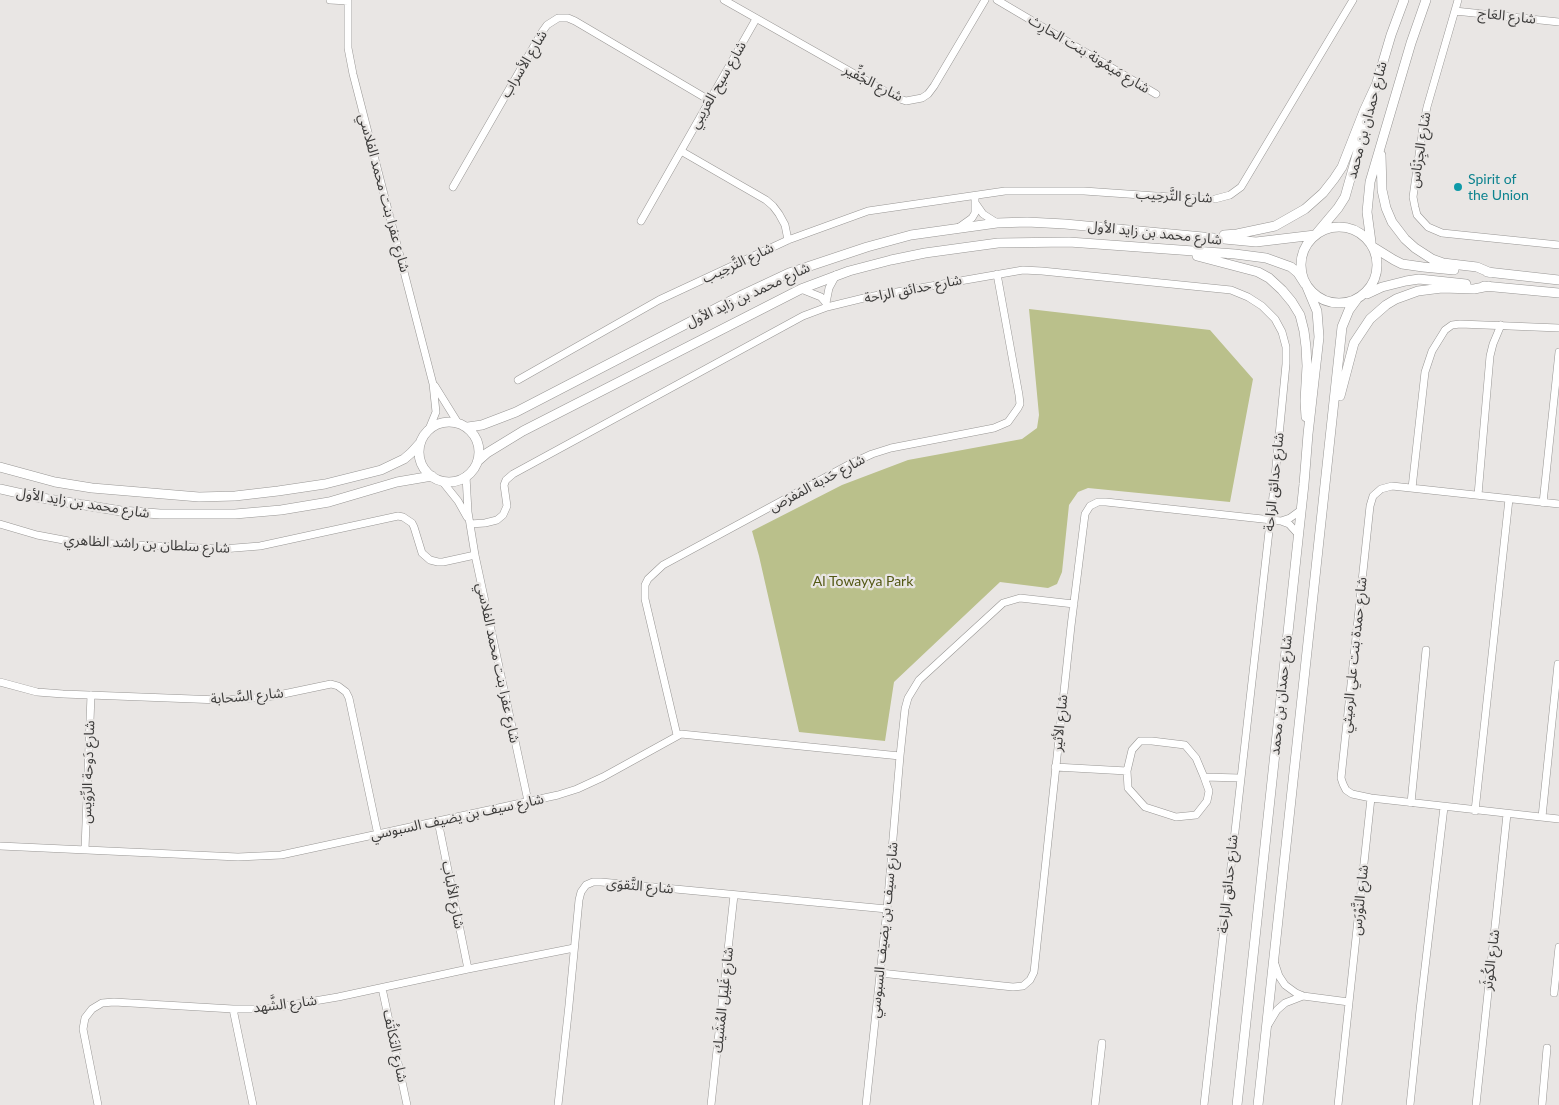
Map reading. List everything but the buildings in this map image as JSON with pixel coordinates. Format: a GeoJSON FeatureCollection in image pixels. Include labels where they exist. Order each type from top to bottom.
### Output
{"type":"FeatureCollection","features":[{"type":"Feature","properties":{"kind":"main road","name":"شارع حمدان بن محمد"},"geometry":{"type":"LineString","coordinates":[[1316,234],[1345,197],[1376,85],[1404,0]]}},
{"type":"Feature","properties":{"kind":"main road","name":"شارع حمدان بن محمد"},"geometry":{"type":"LineString","coordinates":[[1372,244],[1367,217],[1370,182],[1411,43],[1426,0]]}},
{"type":"Feature","properties":{"kind":"main road"},"geometry":{"type":"LineString","coordinates":[[1165,233],[1237,234],[1275,226],[1306,209],[1334,179],[1342,167],[1376,85]]}},
{"type":"Feature","properties":{"kind":"main road"},"geometry":{"type":"LineString","coordinates":[[1380,146],[1382,190],[1386,208],[1392,222],[1405,239],[1423,255],[1432,259],[1443,263],[1477,267],[1491,273]]}},
{"type":"Feature","properties":{"kind":"main road","name":"شارع محمد بن زايد الأول"},"geometry":{"type":"LineString","coordinates":[[468,428],[482,425],[516,412],[742,295],[789,273],[867,247],[911,235],[997,223],[1027,222],[1256,242],[1316,234]]}},
{"type":"Feature","properties":{"kind":"main road"},"geometry":{"type":"LineString","coordinates":[[1559,280],[1402,264],[1372,244],[1357,230],[1343,226],[1330,228],[1316,234],[1307,244],[1302,255],[1301,267],[1306,285],[1317,297],[1330,302],[1344,303],[1391,284],[1418,279],[1559,293]]}},
{"type":"Feature","properties":{"kind":"main road","name":"شارع محمد بن زايد الأول"},"geometry":{"type":"LineString","coordinates":[[478,461],[487,453],[523,431],[801,289],[837,275],[891,260],[925,253],[998,243],[1069,242],[1236,254],[1266,258],[1291,267],[1298,273],[1306,285]]}},
{"type":"Feature","properties":{"kind":"main road"},"geometry":{"type":"LineString","coordinates":[[1359,298],[1368,291],[1377,273],[1378,264],[1372,244]]}},
{"type":"Feature","properties":{"kind":"main road"},"geometry":{"type":"LineString","coordinates":[[1160,249],[1193,254],[1258,272],[1269,278],[1292,302],[1300,315],[1306,347],[1305,402],[1308,434]]}},
{"type":"Feature","properties":{"kind":"main road","name":"شارع حمدان بن محمد"},"geometry":{"type":"LineString","coordinates":[[1237,1105],[1319,328],[1317,311],[1306,285]]}},
{"type":"Feature","properties":{"kind":"main road"},"geometry":{"type":"LineString","coordinates":[[1330,440],[1351,352],[1363,328],[1378,311],[1396,299],[1418,291],[1430,289],[1474,289],[1489,286]]}},
{"type":"Feature","properties":{"kind":"main road","name":"شارع حمدان بن محمد"},"geometry":{"type":"LineString","coordinates":[[1258,1105],[1342,327],[1349,310],[1359,298]]}},
{"type":"Feature","properties":{"kind":"main road"},"geometry":{"type":"LineString","coordinates":[[448,421],[468,428],[478,442],[478,461],[473,470],[459,480],[450,482],[442,481],[425,470],[419,452],[420,443],[429,429],[438,423],[448,421]]}},
{"type":"Feature","properties":{"kind":"main road","name":"شارع محمد بن زايد الأول"},"geometry":{"type":"LineString","coordinates":[[0,467],[55,482],[92,488],[199,497],[235,496],[324,484],[381,470],[404,459],[420,443]]}},
{"type":"Feature","properties":{"kind":"main road","name":"شارع محمد بن زايد الأول"},"geometry":{"type":"LineString","coordinates":[[0,489],[121,511],[169,514],[235,514],[280,510],[329,502],[397,482],[432,476]]}},
{"type":"Feature","properties":{"kind":"street"},"geometry":{"type":"LineString","coordinates":[[330,0],[348,0]]}},
{"type":"Feature","properties":{"kind":"street","name":"شارع عفرا بنت محمد الفلاسي"},"geometry":{"type":"LineString","coordinates":[[348,0],[348,48],[353,74],[433,384],[436,412],[429,429]]}},
{"type":"Feature","properties":{"kind":"street","name":"شارع الجُفِّير"},"geometry":{"type":"LineString","coordinates":[[724,0],[896,98],[906,101],[922,98],[928,94],[985,0]]}},
{"type":"Feature","properties":{"kind":"street","name":"شارع مَيمُونة بنت الحارِث"},"geometry":{"type":"LineString","coordinates":[[998,0],[1156,94]]}},
{"type":"Feature","properties":{"kind":"street","name":"شارع التَّرحِيب"},"geometry":{"type":"LineString","coordinates":[[518,380],[659,300],[788,240],[868,211],[976,200],[1005,191],[1084,191],[1199,199],[1215,199],[1230,195],[1241,187],[1353,0]]}},
{"type":"Feature","properties":{"kind":"street","name":"شارع الجِرْنَاس"},"geometry":{"type":"LineString","coordinates":[[1458,0],[1427,106],[1413,197],[1414,207],[1428,227],[1442,233],[1559,245]]}},
{"type":"Feature","properties":{"kind":"street","name":"شارع العَاج"},"geometry":{"type":"LineString","coordinates":[[1455,11],[1559,22]]}},
{"type":"Feature","properties":{"kind":"street","name":"شارع الأسراب"},"geometry":{"type":"LineString","coordinates":[[453,187],[542,32],[547,25],[558,18],[568,18],[575,21],[709,100]]}},
{"type":"Feature","properties":{"kind":"street","name":"شارع سيح العَريبي"},"geometry":{"type":"LineString","coordinates":[[641,221],[756,19]]}},
{"type":"Feature","properties":{"kind":"street"},"geometry":{"type":"LineString","coordinates":[[680,151],[766,200],[779,214],[785,225],[788,240]]}},
{"type":"Feature","properties":{"kind":"street"},"geometry":{"type":"LineString","coordinates":[[976,200],[983,214],[997,223]]}},
{"type":"Feature","properties":{"kind":"street"},"geometry":{"type":"LineString","coordinates":[[958,229],[972,218],[975,212],[976,200]]}},
{"type":"Feature","properties":{"kind":"street","name":"شارع حدائق الراحة"},"geometry":{"type":"LineString","coordinates":[[470,524],[497,520],[503,515],[507,506],[504,486],[506,480],[513,474],[803,316],[827,305],[1024,270],[1231,290],[1248,297],[1269,312],[1282,332],[1286,347],[1286,364],[1204,1105]]}},
{"type":"Feature","properties":{"kind":"street","name":"شارع حَدبة المَفرَص"},"geometry":{"type":"LineString","coordinates":[[677,734],[644,599],[645,585],[648,579],[663,565],[848,465],[872,454],[891,448],[994,428],[1008,422],[1020,404],[997,274]]}},
{"type":"Feature","properties":{"kind":"street"},"geometry":{"type":"LineString","coordinates":[[827,305],[829,288],[837,275]]}},
{"type":"Feature","properties":{"kind":"street"},"geometry":{"type":"LineString","coordinates":[[801,289],[820,297],[827,305]]}},
{"type":"Feature","properties":{"kind":"street"},"geometry":{"type":"LineString","coordinates":[[1412,488],[1425,372],[1429,358],[1445,330],[1456,324],[1559,328]]}},
{"type":"Feature","properties":{"kind":"street"},"geometry":{"type":"LineString","coordinates":[[1478,496],[1490,356],[1501,325]]}},
{"type":"Feature","properties":{"kind":"street"},"geometry":{"type":"LineString","coordinates":[[1542,502],[1559,352]]}},
{"type":"Feature","properties":{"kind":"street","name":"شارع عفرا بنت محمد الفلاسي"},"geometry":{"type":"LineString","coordinates":[[433,384],[458,423]]}},
{"type":"Feature","properties":{"kind":"street","name":"شارع عفرا بنت محمد الفلاسي"},"geometry":{"type":"LineString","coordinates":[[466,476],[467,500],[475,555],[528,801]]}},
{"type":"Feature","properties":{"kind":"street","name":"شارع عفرا بنت محمد الفلاسي"},"geometry":{"type":"LineString","coordinates":[[442,481],[458,501],[470,524]]}},
{"type":"Feature","properties":{"kind":"street","name":"شارع حمدة بنت علي الرميثي"},"geometry":{"type":"LineString","coordinates":[[1559,504],[1392,486],[1381,489],[1373,496],[1370,506],[1341,778],[1346,790],[1352,794],[1371,798],[1559,819]]}},
{"type":"Feature","properties":{"kind":"street"},"geometry":{"type":"LineString","coordinates":[[1475,811],[1509,499]]}},
{"type":"Feature","properties":{"kind":"street","name":"شارع الأثير"},"geometry":{"type":"LineString","coordinates":[[880,973],[1014,987],[1023,986],[1030,980],[1034,972],[1074,604],[1085,514],[1090,506],[1098,502],[1269,519],[1288,524],[1298,534]]}},
{"type":"Feature","properties":{"kind":"street"},"geometry":{"type":"LineString","coordinates":[[1281,521],[1290,518],[1301,510]]}},
{"type":"Feature","properties":{"kind":"street","name":"شارع سلطان بن راشد الظاهري"},"geometry":{"type":"LineString","coordinates":[[0,524],[37,535],[74,542],[222,549],[260,546],[398,516],[408,520],[414,527],[421,549],[430,560],[443,562],[475,555]]}},
{"type":"Feature","properties":{"kind":"street","name":"شارع سيف بن يضيف السبوسي"},"geometry":{"type":"LineString","coordinates":[[866,1105],[887,909],[900,756],[908,698],[919,680],[1003,602],[1020,598],[1074,604]]}},
{"type":"Feature","properties":{"kind":"street"},"geometry":{"type":"LineString","coordinates":[[1411,803],[1426,650]]}},
{"type":"Feature","properties":{"kind":"street"},"geometry":{"type":"LineString","coordinates":[[1542,817],[1558,664]]}},
{"type":"Feature","properties":{"kind":"street","name":"شارع السَّحابة"},"geometry":{"type":"LineString","coordinates":[[0,682],[37,692],[232,700],[268,696],[331,684],[338,686],[346,692],[349,698],[378,834]]}},
{"type":"Feature","properties":{"kind":"street","name":"شارع دَوحة الرِّوَيس"},"geometry":{"type":"LineString","coordinates":[[84,849],[91,695]]}},
{"type":"Feature","properties":{"kind":"street"},"geometry":{"type":"LineString","coordinates":[[677,734],[703,735],[900,756]]}},
{"type":"Feature","properties":{"kind":"street","name":"شارع سيف بن يضيف السبوسي"},"geometry":{"type":"LineString","coordinates":[[0,846],[261,857],[301,851],[558,796],[577,790],[624,766],[677,734]]}},
{"type":"Feature","properties":{"kind":"street"},"geometry":{"type":"LineString","coordinates":[[1140,741],[1152,741],[1185,746],[1196,758],[1204,776],[1209,791],[1207,801],[1196,815],[1176,817],[1145,806],[1128,788],[1126,771],[1132,750],[1140,741]]}},
{"type":"Feature","properties":{"kind":"street"},"geometry":{"type":"LineString","coordinates":[[1056,767],[1126,771]]}},
{"type":"Feature","properties":{"kind":"street"},"geometry":{"type":"LineString","coordinates":[[1204,776],[1240,778]]}},
{"type":"Feature","properties":{"kind":"street","name":"شارع النَّوْرَس"},"geometry":{"type":"LineString","coordinates":[[1338,1105],[1371,798]]}},
{"type":"Feature","properties":{"kind":"street"},"geometry":{"type":"LineString","coordinates":[[1410,1105],[1444,807]]}},
{"type":"Feature","properties":{"kind":"street","name":"شارع الكُوثَر"},"geometry":{"type":"LineString","coordinates":[[1476,1105],[1507,814]]}},
{"type":"Feature","properties":{"kind":"street","name":"شارع الألباب"},"geometry":{"type":"LineString","coordinates":[[438,821],[468,969]]}},
{"type":"Feature","properties":{"kind":"street","name":"شارع التَّقوَى"},"geometry":{"type":"LineString","coordinates":[[558,1105],[581,892],[586,885],[593,882],[887,909]]}},
{"type":"Feature","properties":{"kind":"street","name":"شارع غَلِيل المُشَيك"},"geometry":{"type":"LineString","coordinates":[[711,1105],[734,896]]}},
{"type":"Feature","properties":{"kind":"street"},"geometry":{"type":"LineString","coordinates":[[1554,993],[1559,947]]}},
{"type":"Feature","properties":{"kind":"street","name":"شارع الشَّهد"},"geometry":{"type":"LineString","coordinates":[[98,1105],[83,1029],[85,1018],[92,1009],[102,1003],[262,1009],[382,988],[574,948]]}},
{"type":"Feature","properties":{"kind":"street"},"geometry":{"type":"LineString","coordinates":[[1274,961],[1279,976],[1285,985],[1303,996],[1349,1002]]}},
{"type":"Feature","properties":{"kind":"street","name":"شارع التَكاتُف"},"geometry":{"type":"LineString","coordinates":[[382,988],[407,1105]]}},
{"type":"Feature","properties":{"kind":"street"},"geometry":{"type":"LineString","coordinates":[[1267,1028],[1277,1010],[1285,1003],[1303,996]]}},
{"type":"Feature","properties":{"kind":"street"},"geometry":{"type":"LineString","coordinates":[[233,1009],[253,1105]]}},
{"type":"Feature","properties":{"kind":"street"},"geometry":{"type":"LineString","coordinates":[[1095,1105],[1102,1043]]}},
{"type":"Feature","properties":{"kind":"street"},"geometry":{"type":"LineString","coordinates":[[1542,1105],[1547,1048]]}},
{"type":"Feature","properties":{"kind":"green space","name":"Al Towayya Park"},"geometry":{"type":"Polygon","coordinates":[[[1029,309],[1210,330],[1253,379],[1230,502],[1088,488],[1078,492],[1069,505],[1062,572],[1057,584],[1048,588],[1000,582],[894,682],[885,741],[799,732],[752,531],[842,485],[908,460],[1022,439],[1037,428],[1039,415],[1029,309]]]}},
{"type":"Feature","properties":{"kind":"place","name":"Spirit of the Union"},"geometry":{"type":"Point","coordinates":[1458,187]}}]}
